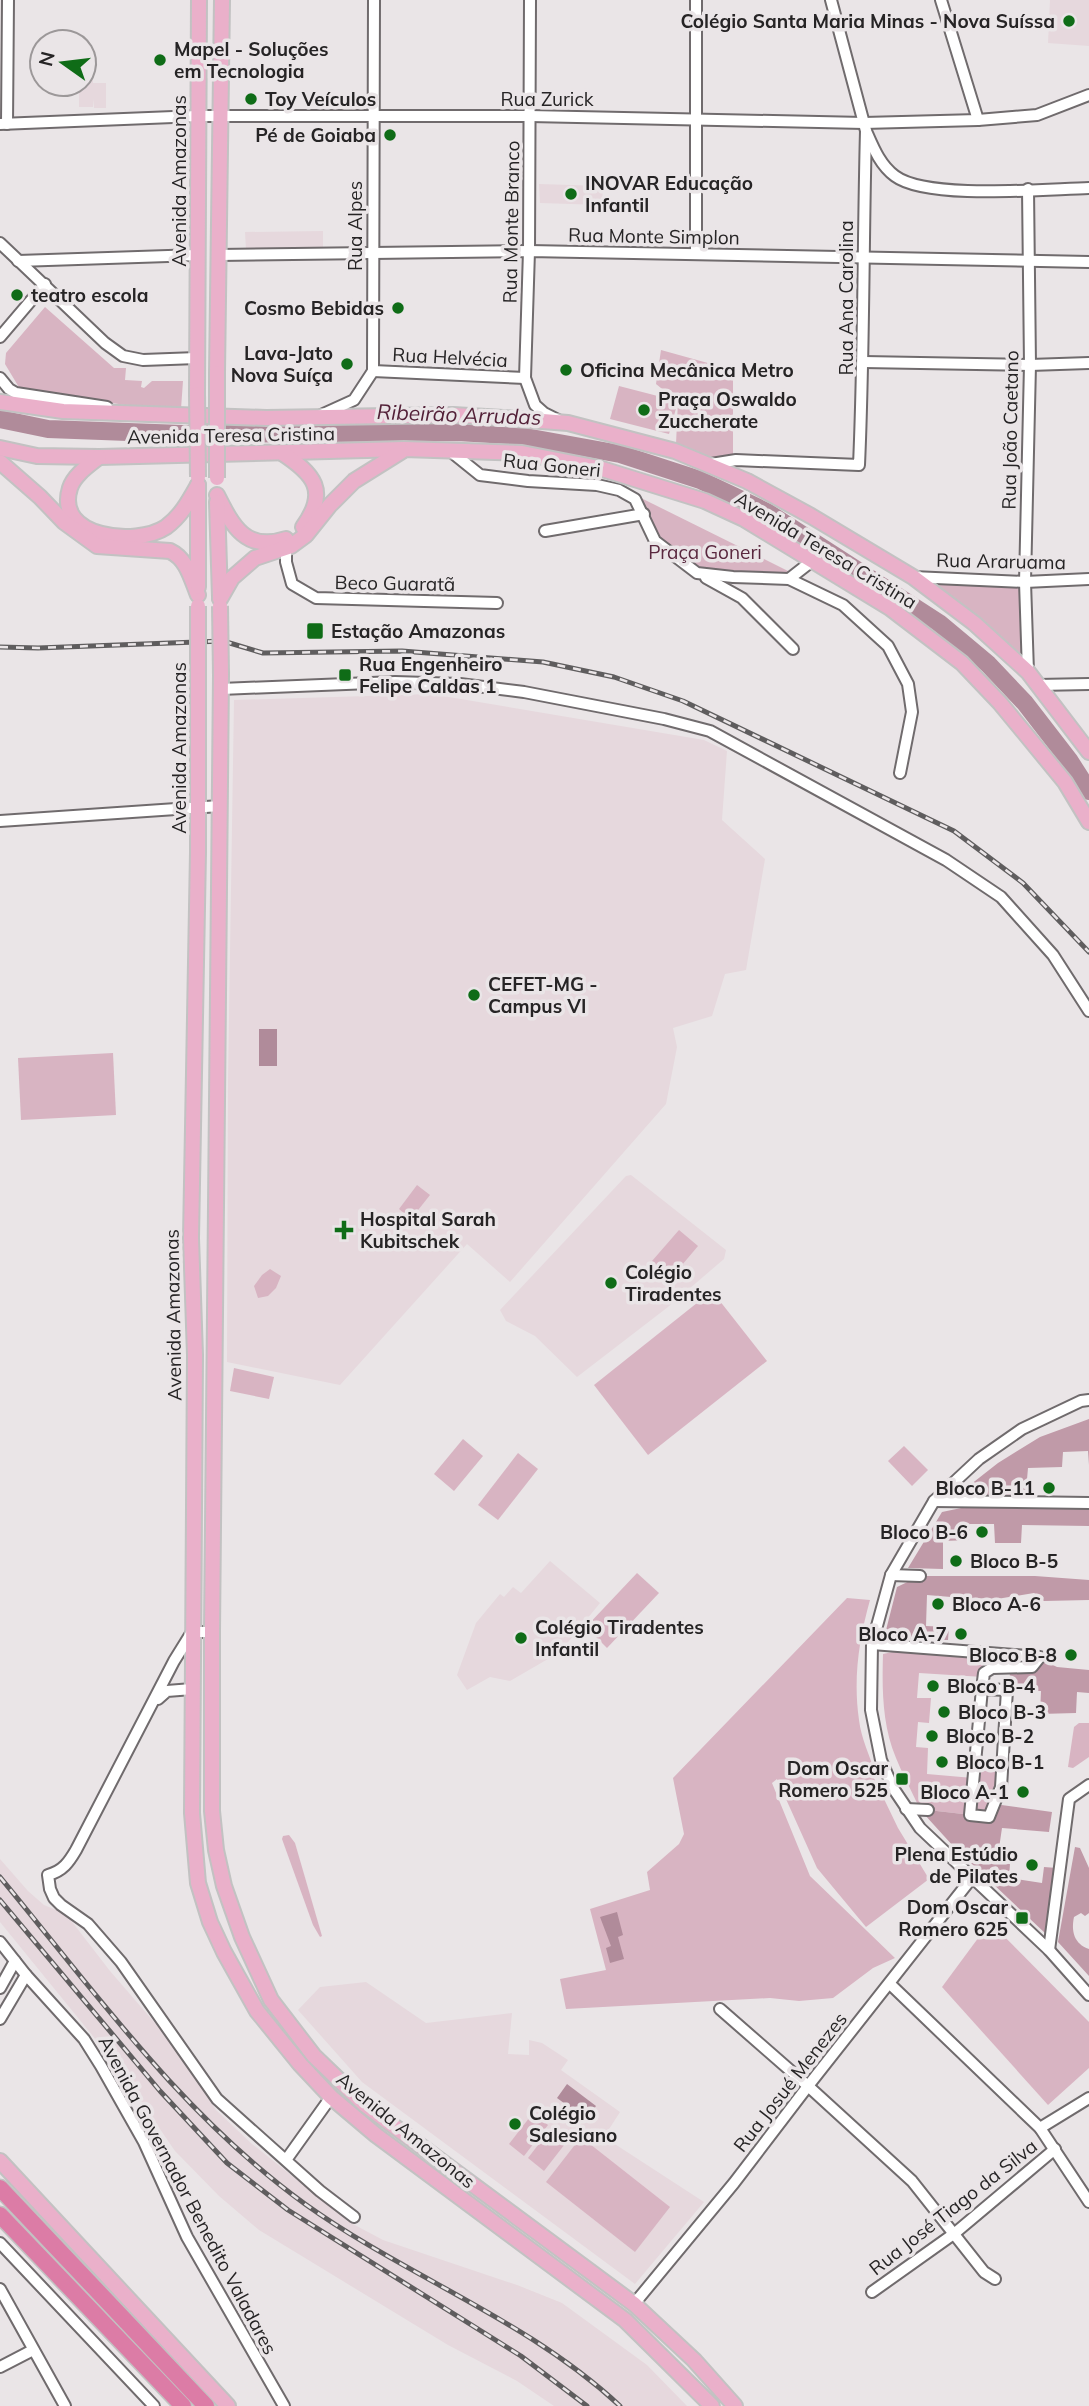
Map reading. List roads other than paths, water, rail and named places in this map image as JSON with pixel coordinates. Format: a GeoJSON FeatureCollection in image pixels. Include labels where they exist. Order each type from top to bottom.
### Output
{"type":"FeatureCollection","features":[{"type":"Feature","properties":{"kind":"highway"},"geometry":{"type":"LineString","coordinates":[[0,2188],[206,2406]]}},
{"type":"Feature","properties":{"kind":"highway"},"geometry":{"type":"LineString","coordinates":[[0,2215],[183,2406]]}},
{"type":"Feature","properties":{"kind":"main road","name":"Avenida Amazonas"},"geometry":{"type":"LineString","coordinates":[[199,0],[198,808],[191,1238],[195,1355],[192,1813],[198,1883],[210,1922],[257,2011],[331,2097],[387,2144],[625,2320],[712,2406]]}},
{"type":"Feature","properties":{"kind":"main road","name":"Avenida Amazonas"},"geometry":{"type":"LineString","coordinates":[[222,0],[217,373],[221,682],[212,1632],[212,1811],[216,1850],[224,1886],[242,1937],[271,2000],[314,2056],[364,2104],[634,2304],[694,2360],[735,2406]]}},
{"type":"Feature","properties":{"kind":"main road","name":"Avenida Teresa Cristina"},"geometry":{"type":"LineString","coordinates":[[0,402],[62,411],[311,418],[453,415],[568,424],[675,450],[711,464],[811,516],[913,577],[974,623],[1028,672],[1089,752]]}},
{"type":"Feature","properties":{"kind":"main road","name":"Avenida Teresa Cristina"},"geometry":{"type":"LineString","coordinates":[[0,448],[37,456],[99,457],[404,449],[522,453],[562,460],[705,501],[744,519],[890,608],[962,663],[1000,703],[1065,782],[1089,822]]}},
{"type":"Feature","properties":{"kind":"main road"},"geometry":{"type":"LineString","coordinates":[[220,602],[232,578],[255,558],[286,548],[306,536],[330,505],[354,481],[404,449]]}},
{"type":"Feature","properties":{"kind":"main road"},"geometry":{"type":"LineString","coordinates":[[217,495],[232,524],[242,534],[265,543],[290,538],[303,527],[313,512],[315,494],[313,478],[303,467],[282,453]]}},
{"type":"Feature","properties":{"kind":"main road"},"geometry":{"type":"LineString","coordinates":[[99,457],[70,487],[69,503],[72,513],[84,525],[104,536],[132,538],[164,528],[183,510],[198,481]]}},
{"type":"Feature","properties":{"kind":"main road"},"geometry":{"type":"LineString","coordinates":[[0,462],[64,522],[97,546],[170,551],[178,555],[186,564],[198,601]]}},
{"type":"Feature","properties":{"kind":"main road"},"geometry":{"type":"LineString","coordinates":[[198,668],[210,687],[221,682]]}},
{"type":"Feature","properties":{"kind":"main road"},"geometry":{"type":"LineString","coordinates":[[0,2161],[228,2406]]}},
{"type":"Feature","properties":{"kind":"street"},"geometry":{"type":"LineString","coordinates":[[4,124],[8,0]]}},
{"type":"Feature","properties":{"kind":"street","name":"Rua Alpes"},"geometry":{"type":"LineString","coordinates":[[373,371],[374,0]]}},
{"type":"Feature","properties":{"kind":"street","name":"Rua Monte Branco"},"geometry":{"type":"LineString","coordinates":[[530,0],[529,251],[524,378],[536,405],[544,413],[568,424]]}},
{"type":"Feature","properties":{"kind":"street"},"geometry":{"type":"LineString","coordinates":[[696,0],[696,253]]}},
{"type":"Feature","properties":{"kind":"street"},"geometry":{"type":"LineString","coordinates":[[831,0],[865,127],[885,168],[908,184],[938,190],[1089,188]]}},
{"type":"Feature","properties":{"kind":"street"},"geometry":{"type":"LineString","coordinates":[[941,0],[978,120]]}},
{"type":"Feature","properties":{"kind":"street","name":"Rua Zurick"},"geometry":{"type":"LineString","coordinates":[[4,124],[198,116],[530,116],[696,118],[865,127],[1037,115],[1089,95]]}},
{"type":"Feature","properties":{"kind":"street","name":"Rua Ana Carolina"},"geometry":{"type":"LineString","coordinates":[[711,464],[736,460],[859,465],[863,362],[865,127]]}},
{"type":"Feature","properties":{"kind":"street","name":"Rua João Caetano"},"geometry":{"type":"LineString","coordinates":[[1028,189],[1030,365],[1024,582],[1028,672]]}},
{"type":"Feature","properties":{"kind":"street"},"geometry":{"type":"LineString","coordinates":[[0,243],[105,343],[123,356],[143,360],[197,358]]}},
{"type":"Feature","properties":{"kind":"street","name":"Rua Monte Simplon"},"geometry":{"type":"LineString","coordinates":[[218,255],[529,251],[1089,262]]}},
{"type":"Feature","properties":{"kind":"street"},"geometry":{"type":"LineString","coordinates":[[18,261],[198,255]]}},
{"type":"Feature","properties":{"kind":"street"},"geometry":{"type":"LineString","coordinates":[[0,337],[45,284]]}},
{"type":"Feature","properties":{"kind":"street"},"geometry":{"type":"LineString","coordinates":[[863,362],[1030,365],[1089,363]]}},
{"type":"Feature","properties":{"kind":"street"},"geometry":{"type":"LineString","coordinates":[[311,418],[354,400],[373,371]]}},
{"type":"Feature","properties":{"kind":"street","name":"Rua Helvécia"},"geometry":{"type":"LineString","coordinates":[[373,371],[524,378]]}},
{"type":"Feature","properties":{"kind":"street"},"geometry":{"type":"LineString","coordinates":[[0,378],[16,393],[148,413]]}},
{"type":"Feature","properties":{"kind":"street","name":"Rua Goneri"},"geometry":{"type":"LineString","coordinates":[[449,450],[480,475],[597,485],[620,490],[635,499],[655,541],[697,573],[723,585],[742,598],[793,649]]}},
{"type":"Feature","properties":{"kind":"street"},"geometry":{"type":"LineString","coordinates":[[545,531],[644,514]]}},
{"type":"Feature","properties":{"kind":"street","name":"Beco Guaratã"},"geometry":{"type":"LineString","coordinates":[[286,548],[286,562],[292,584],[316,598],[496,603]]}},
{"type":"Feature","properties":{"kind":"street"},"geometry":{"type":"LineString","coordinates":[[789,579],[812,561]]}},
{"type":"Feature","properties":{"kind":"street"},"geometry":{"type":"LineString","coordinates":[[697,573],[789,579],[844,605],[888,646],[908,684],[912,712],[900,773]]}},
{"type":"Feature","properties":{"kind":"street","name":"Rua Araruama"},"geometry":{"type":"LineString","coordinates":[[913,577],[1024,582],[1089,579]]}},
{"type":"Feature","properties":{"kind":"street"},"geometry":{"type":"LineString","coordinates":[[221,682],[460,684],[524,692],[664,719],[710,731],[946,860],[1001,897],[1053,955],[1089,1011]]}},
{"type":"Feature","properties":{"kind":"street"},"geometry":{"type":"LineString","coordinates":[[1038,685],[1089,684]]}},
{"type":"Feature","properties":{"kind":"street"},"geometry":{"type":"LineString","coordinates":[[0,821],[220,806]]}},
{"type":"Feature","properties":{"kind":"street"},"geometry":{"type":"LineString","coordinates":[[1089,1400],[1081,1401],[1022,1429],[979,1459],[934,1500],[891,1575],[872,1644],[871,1710],[881,1760],[906,1810],[920,1828],[971,1879],[1049,1950],[1089,1995]]}},
{"type":"Feature","properties":{"kind":"street"},"geometry":{"type":"LineString","coordinates":[[934,1500],[1089,1503]]}},
{"type":"Feature","properties":{"kind":"street"},"geometry":{"type":"LineString","coordinates":[[891,1575],[920,1576]]}},
{"type":"Feature","properties":{"kind":"street"},"geometry":{"type":"LineString","coordinates":[[212,1632],[192,1632],[76,1850],[58,1872],[48,1875],[50,1889],[61,1906],[88,1924],[121,1962],[217,2099],[320,2191],[354,2217]]}},
{"type":"Feature","properties":{"kind":"street"},"geometry":{"type":"LineString","coordinates":[[872,1644],[1040,1657],[1032,1667],[992,1668],[984,1673],[982,1689],[970,1815],[989,1817],[1002,1787],[1007,1690],[982,1689]]}},
{"type":"Feature","properties":{"kind":"street"},"geometry":{"type":"LineString","coordinates":[[153,1703],[167,1691],[192,1689]]}},
{"type":"Feature","properties":{"kind":"street"},"geometry":{"type":"LineString","coordinates":[[1049,1950],[1069,1799],[1089,1785]]}},
{"type":"Feature","properties":{"kind":"street"},"geometry":{"type":"LineString","coordinates":[[906,1810],[929,1810]]}},
{"type":"Feature","properties":{"kind":"street","name":"Rua Josué Menezes"},"geometry":{"type":"LineString","coordinates":[[634,2304],[734,2183],[971,1879]]}},
{"type":"Feature","properties":{"kind":"street","name":"Avenida Governador Benedito Valadares"},"geometry":{"type":"LineString","coordinates":[[0,1942],[84,2039],[101,2066],[144,2141],[187,2237],[284,2406]]}},
{"type":"Feature","properties":{"kind":"street"},"geometry":{"type":"LineString","coordinates":[[0,1988],[16,1961]]}},
{"type":"Feature","properties":{"kind":"street"},"geometry":{"type":"LineString","coordinates":[[0,2018],[26,1975]]}},
{"type":"Feature","properties":{"kind":"street"},"geometry":{"type":"LineString","coordinates":[[890,1984],[1040,2128],[1089,2202]]}},
{"type":"Feature","properties":{"kind":"street"},"geometry":{"type":"LineString","coordinates":[[720,2009],[912,2181],[984,2272],[995,2280]]}},
{"type":"Feature","properties":{"kind":"street"},"geometry":{"type":"LineString","coordinates":[[286,2160],[331,2097]]}},
{"type":"Feature","properties":{"kind":"street","name":"Rua José Tiago da Silva"},"geometry":{"type":"LineString","coordinates":[[1040,2128],[1089,2098]]}},
{"type":"Feature","properties":{"kind":"street","name":"Rua José Tiago da Silva"},"geometry":{"type":"LineString","coordinates":[[872,2292],[954,2233],[1055,2149]]}},
{"type":"Feature","properties":{"kind":"street"},"geometry":{"type":"LineString","coordinates":[[0,2243],[154,2406]]}},
{"type":"Feature","properties":{"kind":"street"},"geometry":{"type":"LineString","coordinates":[[0,2289],[65,2406]]}},
{"type":"Feature","properties":{"kind":"street"},"geometry":{"type":"LineString","coordinates":[[0,2367],[33,2350]]}},
{"type":"Feature","properties":{"kind":"waterway","name":"Ribeirão Arrudas"},"geometry":{"type":"LineString","coordinates":[[0,419],[48,429],[182,434],[458,432],[520,436],[620,454],[700,480],[767,512],[939,623],[988,664],[1025,703],[1089,791]]}},
{"type":"Feature","properties":{"kind":"railway"},"geometry":{"type":"LineString","coordinates":[[0,647],[223,641],[263,653],[402,651],[543,662],[614,677],[683,701],[954,831],[1023,883],[1089,952]]}},
{"type":"Feature","properties":{"kind":"railway"},"geometry":{"type":"LineString","coordinates":[[0,1877],[142,2051],[219,2132],[261,2169],[305,2204],[344,2230],[546,2348],[620,2406]]}},
{"type":"Feature","properties":{"kind":"railway"},"geometry":{"type":"LineString","coordinates":[[0,1900],[160,2091],[227,2163],[288,2210],[521,2356],[587,2406]]}},
{"type":"Feature","properties":{"kind":"place","name":"Colégio Santa Maria Minas - Nova Suíssa"},"geometry":{"type":"Point","coordinates":[1069,21]}},
{"type":"Feature","properties":{"kind":"place","name":"Mapel - Soluções em Tecnologia"},"geometry":{"type":"Point","coordinates":[160,60]}},
{"type":"Feature","properties":{"kind":"place","name":"Toy Veículos"},"geometry":{"type":"Point","coordinates":[251,99]}},
{"type":"Feature","properties":{"kind":"place","name":"Pé de Goiaba"},"geometry":{"type":"Point","coordinates":[390,135]}},
{"type":"Feature","properties":{"kind":"place","name":"INOVAR Educação Infantil"},"geometry":{"type":"Point","coordinates":[571,194]}},
{"type":"Feature","properties":{"kind":"place","name":"teatro escola"},"geometry":{"type":"Point","coordinates":[17,295]}},
{"type":"Feature","properties":{"kind":"place","name":"Cosmo Bebidas"},"geometry":{"type":"Point","coordinates":[398,308]}},
{"type":"Feature","properties":{"kind":"place","name":"Lava-Jato Nova Suíça"},"geometry":{"type":"Point","coordinates":[347,364]}},
{"type":"Feature","properties":{"kind":"place","name":"Oficina Mecânica Metro"},"geometry":{"type":"Point","coordinates":[566,370]}},
{"type":"Feature","properties":{"kind":"place","name":"Praça Oswaldo Zuccherate"},"geometry":{"type":"Point","coordinates":[644,410]}},
{"type":"Feature","properties":{"kind":"place","name":"Estação Amazonas"},"geometry":{"type":"Point","coordinates":[315,631]}},
{"type":"Feature","properties":{"kind":"place","name":"Rua Engenheiro Felipe Caldas 1"},"geometry":{"type":"Point","coordinates":[345,675]}},
{"type":"Feature","properties":{"kind":"place","name":"CEFET-MG - Campus VI"},"geometry":{"type":"Point","coordinates":[474,995]}},
{"type":"Feature","properties":{"kind":"place","name":"Hospital Sarah Kubitschek"},"geometry":{"type":"Point","coordinates":[344,1230]}},
{"type":"Feature","properties":{"kind":"place","name":"Colégio Tiradentes"},"geometry":{"type":"Point","coordinates":[611,1283]}},
{"type":"Feature","properties":{"kind":"place","name":"Bloco B-11"},"geometry":{"type":"Point","coordinates":[1049,1488]}},
{"type":"Feature","properties":{"kind":"place","name":"Bloco B-6"},"geometry":{"type":"Point","coordinates":[982,1532]}},
{"type":"Feature","properties":{"kind":"place","name":"Bloco B-5"},"geometry":{"type":"Point","coordinates":[956,1561]}},
{"type":"Feature","properties":{"kind":"place","name":"Bloco A-6"},"geometry":{"type":"Point","coordinates":[938,1604]}},
{"type":"Feature","properties":{"kind":"place","name":"Bloco A-7"},"geometry":{"type":"Point","coordinates":[961,1634]}},
{"type":"Feature","properties":{"kind":"place","name":"Colégio Tiradentes Infantil"},"geometry":{"type":"Point","coordinates":[521,1638]}},
{"type":"Feature","properties":{"kind":"place","name":"Bloco B-8"},"geometry":{"type":"Point","coordinates":[1071,1655]}},
{"type":"Feature","properties":{"kind":"place","name":"Bloco B-4"},"geometry":{"type":"Point","coordinates":[933,1686]}},
{"type":"Feature","properties":{"kind":"place","name":"Bloco B-3"},"geometry":{"type":"Point","coordinates":[944,1712]}},
{"type":"Feature","properties":{"kind":"place","name":"Bloco B-2"},"geometry":{"type":"Point","coordinates":[932,1736]}},
{"type":"Feature","properties":{"kind":"place","name":"Bloco B-1"},"geometry":{"type":"Point","coordinates":[942,1762]}},
{"type":"Feature","properties":{"kind":"place","name":"Dom Oscar Romero 525"},"geometry":{"type":"Point","coordinates":[902,1779]}},
{"type":"Feature","properties":{"kind":"place","name":"Bloco A-1"},"geometry":{"type":"Point","coordinates":[1023,1792]}},
{"type":"Feature","properties":{"kind":"place","name":"Plena Estúdio de Pilates"},"geometry":{"type":"Point","coordinates":[1032,1865]}},
{"type":"Feature","properties":{"kind":"place","name":"Dom Oscar Romero 625"},"geometry":{"type":"Point","coordinates":[1022,1918]}},
{"type":"Feature","properties":{"kind":"place","name":"Colégio Salesiano"},"geometry":{"type":"Point","coordinates":[515,2124]}},
{"type":"Feature","properties":{"kind":"park label","name":"Praça Goneri"},"geometry":{"type":"Point","coordinates":[705,552]}}]}
